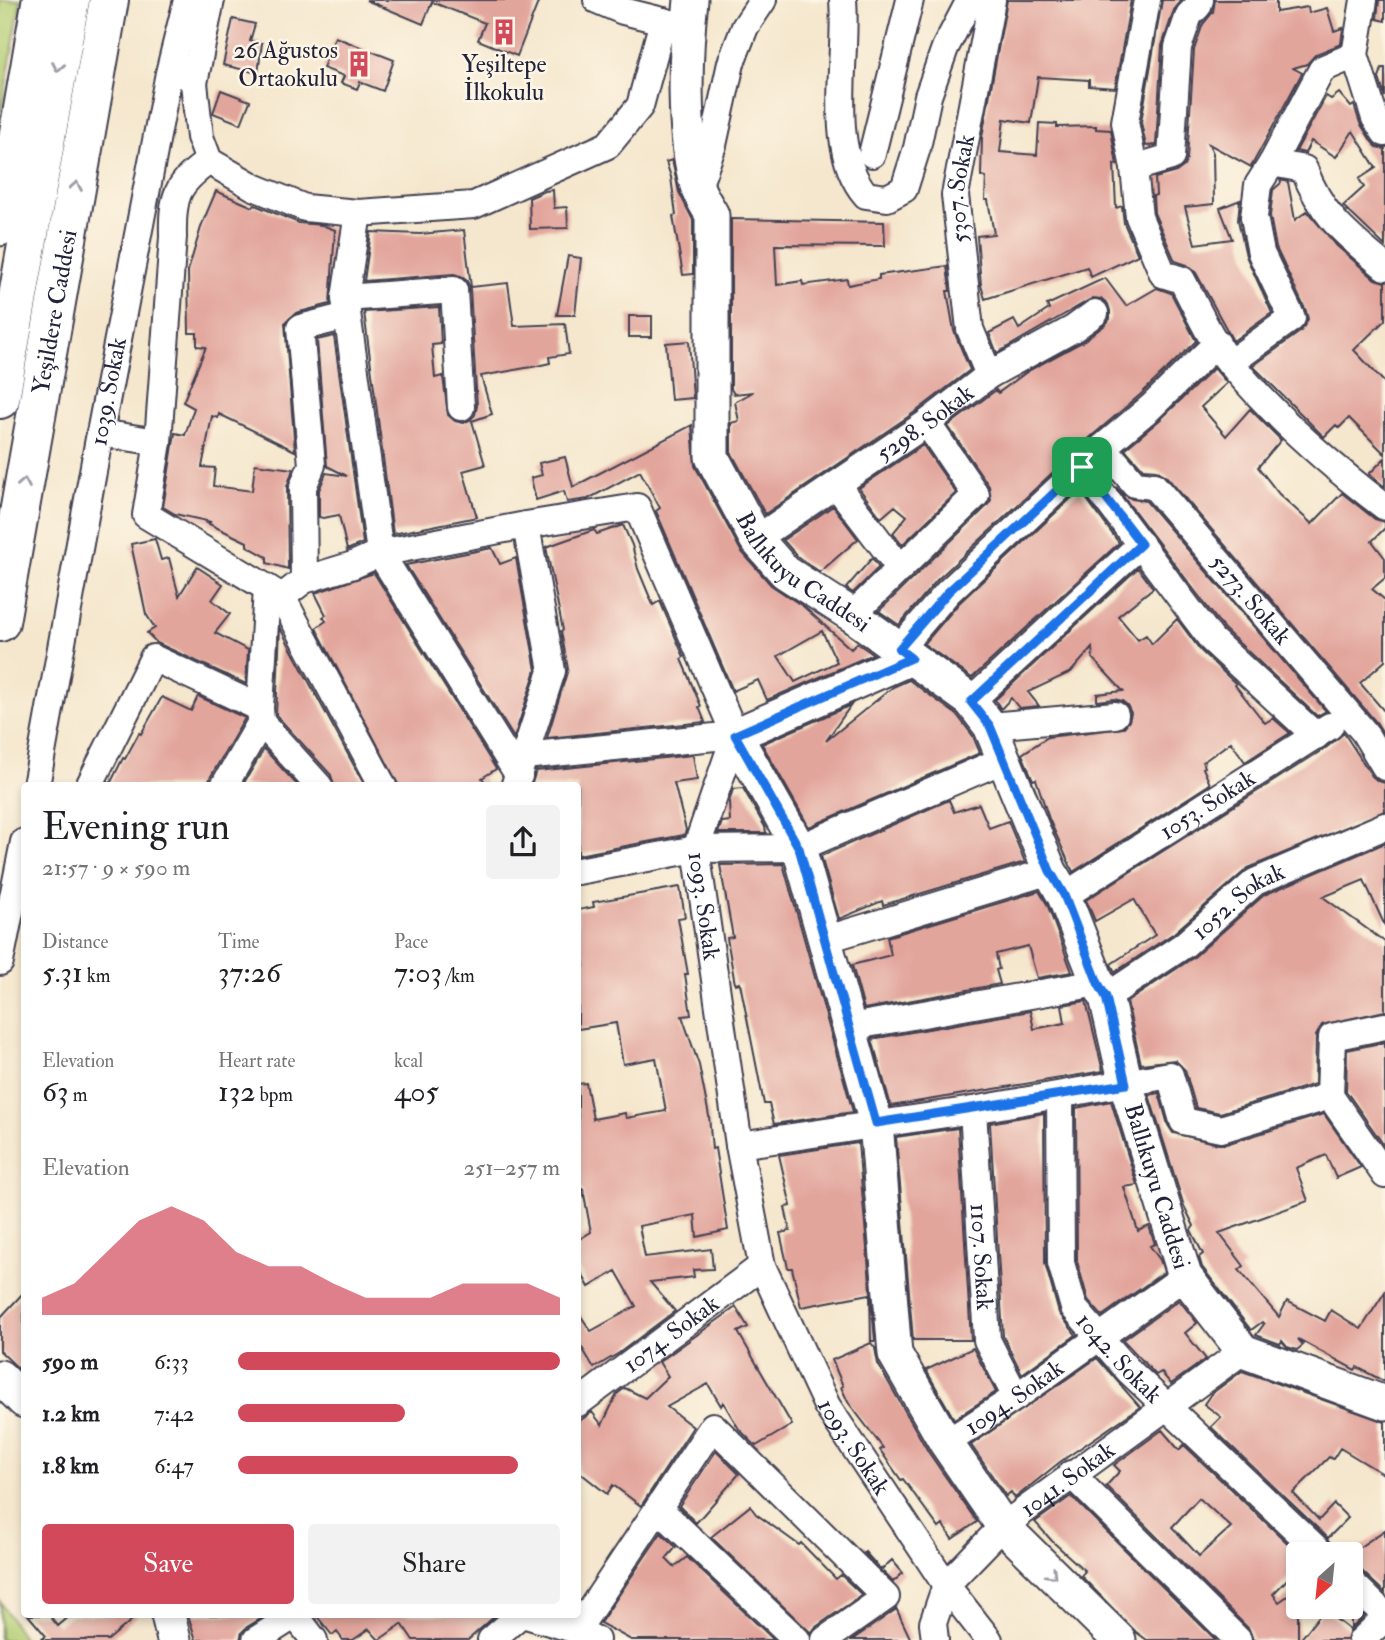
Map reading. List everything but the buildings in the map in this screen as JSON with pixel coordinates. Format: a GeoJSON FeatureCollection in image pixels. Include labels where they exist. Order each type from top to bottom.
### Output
{"type":"FeatureCollection","features":[{"type":"Feature","properties":{"kind":"highway","name":"Yeşildere Caddesi"},"geometry":{"type":"LineString","coordinates":[[0,399],[70,0]]}},
{"type":"Feature","properties":{"kind":"highway","name":"Yeşildere Caddesi"},"geometry":{"type":"LineString","coordinates":[[0,622],[109,0]]}},
{"type":"Feature","properties":{"kind":"main road"},"geometry":{"type":"LineString","coordinates":[[0,229],[39,0]]}},
{"type":"Feature","properties":{"kind":"main road","name":"Ballıkuyu Caddesi"},"geometry":{"type":"LineString","coordinates":[[681,16],[691,152],[698,187],[712,215],[712,457],[755,539],[785,572],[905,653],[980,714],[1005,759],[1102,990],[1126,1084],[1185,1276],[1243,1350]]}},
{"type":"Feature","properties":{"kind":"main road"},"geometry":{"type":"LineString","coordinates":[[905,653],[735,735],[799,848],[876,1123],[895,1354],[946,1443],[1003,1526],[1119,1640]]}},
{"type":"Feature","properties":{"kind":"main road"},"geometry":{"type":"LineString","coordinates":[[1243,1350],[1385,1403]]}},
{"type":"Feature","properties":{"kind":"main road"},"geometry":{"type":"LineString","coordinates":[[0,1377],[21,1398]]}},
{"type":"Feature","properties":{"kind":"main road"},"geometry":{"type":"LineString","coordinates":[[170,1618],[174,1640]]}},
{"type":"Feature","properties":{"kind":"street","name":"1039. Sokak"},"geometry":{"type":"LineString","coordinates":[[37,782],[100,433],[187,0]]}},
{"type":"Feature","properties":{"kind":"street"},"geometry":{"type":"LineString","coordinates":[[211,0],[194,83],[200,137],[209,161],[254,187],[305,208],[358,213],[474,205],[608,145],[640,106],[681,16],[622,11],[602,1]]}},
{"type":"Feature","properties":{"kind":"street"},"geometry":{"type":"LineString","coordinates":[[698,187],[713,145],[731,63],[745,27],[763,0]]}},
{"type":"Feature","properties":{"kind":"street"},"geometry":{"type":"LineString","coordinates":[[844,0],[841,115],[849,162],[854,181],[866,195],[887,198],[904,189],[945,48],[970,0]]}},
{"type":"Feature","properties":{"kind":"street"},"geometry":{"type":"LineString","coordinates":[[872,154],[910,0]]}},
{"type":"Feature","properties":{"kind":"street","name":"5307. Sokak"},"geometry":{"type":"LineString","coordinates":[[989,375],[971,329],[956,195],[992,0]]}},
{"type":"Feature","properties":{"kind":"street"},"geometry":{"type":"LineString","coordinates":[[1147,0],[1125,122],[1134,168],[1139,217],[1163,274],[1182,280],[1223,353],[1280,415],[1345,476],[1385,507]]}},
{"type":"Feature","properties":{"kind":"street"},"geometry":{"type":"LineString","coordinates":[[1134,168],[1171,157],[1178,47],[1189,15],[1200,0]]}},
{"type":"Feature","properties":{"kind":"street"},"geometry":{"type":"LineString","coordinates":[[1364,0],[1357,45],[1376,118],[1385,133]]}},
{"type":"Feature","properties":{"kind":"street"},"geometry":{"type":"LineString","coordinates":[[905,653],[948,592],[1103,447],[1223,353],[1292,318],[1261,253],[1254,217],[1258,186],[1322,69],[1385,27]]}},
{"type":"Feature","properties":{"kind":"street"},"geometry":{"type":"LineString","coordinates":[[173,60],[194,83]]}},
{"type":"Feature","properties":{"kind":"street"},"geometry":{"type":"LineString","coordinates":[[209,161],[187,176],[173,205],[158,442],[146,516],[274,593],[381,782]]}},
{"type":"Feature","properties":{"kind":"street"},"geometry":{"type":"LineString","coordinates":[[1272,163],[1304,169],[1313,194],[1336,226],[1385,267]]}},
{"type":"Feature","properties":{"kind":"street"},"geometry":{"type":"LineString","coordinates":[[358,213],[346,307],[380,553],[519,773]]}},
{"type":"Feature","properties":{"kind":"street"},"geometry":{"type":"LineString","coordinates":[[304,580],[303,487],[312,465],[300,328],[346,307],[454,290],[461,407]]}},
{"type":"Feature","properties":{"kind":"street","name":"5298. Sokak"},"geometry":{"type":"LineString","coordinates":[[755,539],[927,423],[989,375],[1073,329],[1095,313]]}},
{"type":"Feature","properties":{"kind":"street"},"geometry":{"type":"LineString","coordinates":[[852,615],[976,495],[927,423]]}},
{"type":"Feature","properties":{"kind":"street"},"geometry":{"type":"LineString","coordinates":[[100,433],[158,442]]}},
{"type":"Feature","properties":{"kind":"street","name":"5273. Sokak"},"geometry":{"type":"LineString","coordinates":[[1103,447],[1135,484],[1154,486],[1364,732],[1385,767]]}},
{"type":"Feature","properties":{"kind":"street"},"geometry":{"type":"LineString","coordinates":[[1082,467],[1212,640],[1316,736]]}},
{"type":"Feature","properties":{"kind":"street"},"geometry":{"type":"LineString","coordinates":[[837,486],[899,568]]}},
{"type":"Feature","properties":{"kind":"street"},"geometry":{"type":"LineString","coordinates":[[274,593],[380,553],[637,507],[735,735],[519,773]]}},
{"type":"Feature","properties":{"kind":"street"},"geometry":{"type":"LineString","coordinates":[[519,773],[552,671],[526,525]]}},
{"type":"Feature","properties":{"kind":"street"},"geometry":{"type":"LineString","coordinates":[[980,714],[1141,544]]}},
{"type":"Feature","properties":{"kind":"street"},"geometry":{"type":"LineString","coordinates":[[225,782],[261,715],[274,593]]}},
{"type":"Feature","properties":{"kind":"street"},"geometry":{"type":"LineString","coordinates":[[91,782],[153,658],[261,715],[316,782]]}},
{"type":"Feature","properties":{"kind":"street","name":"1053. Sokak"},"geometry":{"type":"LineString","coordinates":[[824,940],[1057,883],[1316,736],[1348,713]]}},
{"type":"Feature","properties":{"kind":"street"},"geometry":{"type":"LineString","coordinates":[[980,714],[1115,715]]}},
{"type":"Feature","properties":{"kind":"street","name":"1093. Sokak"},"geometry":{"type":"LineString","coordinates":[[735,735],[696,849],[739,1145],[762,1266],[827,1406],[946,1585],[989,1640]]}},
{"type":"Feature","properties":{"kind":"street"},"geometry":{"type":"LineString","coordinates":[[581,871],[696,849],[799,848],[1005,759]]}},
{"type":"Feature","properties":{"kind":"street","name":"1052. Sokak"},"geometry":{"type":"LineString","coordinates":[[1102,990],[1184,945],[1255,882],[1385,826]]}},
{"type":"Feature","properties":{"kind":"street"},"geometry":{"type":"LineString","coordinates":[[0,962],[21,857]]}},
{"type":"Feature","properties":{"kind":"street"},"geometry":{"type":"LineString","coordinates":[[850,1027],[1102,990]]}},
{"type":"Feature","properties":{"kind":"street"},"geometry":{"type":"LineString","coordinates":[[1385,1026],[1332,1037],[1330,1096],[1385,1175]]}},
{"type":"Feature","properties":{"kind":"street"},"geometry":{"type":"LineString","coordinates":[[739,1145],[973,1110],[1170,1075],[1183,1121],[1221,1129],[1330,1096]]}},
{"type":"Feature","properties":{"kind":"street","name":"1042. Sokak"},"geometry":{"type":"LineString","coordinates":[[1060,1095],[1061,1263],[1074,1308],[1128,1370],[1310,1542]]}},
{"type":"Feature","properties":{"kind":"street","name":"1107. Sokak"},"geometry":{"type":"LineString","coordinates":[[973,1110],[987,1340],[1016,1396]]}},
{"type":"Feature","properties":{"kind":"street","name":"1074. Sokak"},"geometry":{"type":"LineString","coordinates":[[581,1395],[762,1266]]}},
{"type":"Feature","properties":{"kind":"street","name":"1094. Sokak"},"geometry":{"type":"LineString","coordinates":[[946,1443],[1100,1338],[1185,1276]]}},
{"type":"Feature","properties":{"kind":"street","name":"1041. Sokak"},"geometry":{"type":"LineString","coordinates":[[934,1640],[933,1623],[946,1585],[1003,1526],[1243,1350]]}},
{"type":"Feature","properties":{"kind":"street"},"geometry":{"type":"LineString","coordinates":[[535,1618],[586,1635],[712,1426],[886,1597],[825,1640]]}},
{"type":"Feature","properties":{"kind":"street"},"geometry":{"type":"LineString","coordinates":[[1071,1474],[1238,1640]]}},
{"type":"Feature","properties":{"kind":"street"},"geometry":{"type":"LineString","coordinates":[[659,1510],[797,1640]]}},
{"type":"Feature","properties":{"kind":"street"},"geometry":{"type":"LineString","coordinates":[[1362,1640],[1385,1616],[1363,1594]]}},
{"type":"Feature","properties":{"kind":"street"},"geometry":{"type":"LineString","coordinates":[[256,1640],[290,1618]]}},
{"type":"Feature","properties":{"kind":"street"},"geometry":{"type":"LineString","coordinates":[[297,1618],[314,1640]]}},
{"type":"Feature","properties":{"kind":"street"},"geometry":{"type":"LineString","coordinates":[[491,1640],[517,1618]]}},
{"type":"Feature","properties":{"kind":"green space"},"geometry":{"type":"Polygon","coordinates":[[[0,0],[21,0],[0,118],[0,0]]]}},
{"type":"Feature","properties":{"kind":"green space"},"geometry":{"type":"Polygon","coordinates":[[[0,1601],[24,1640],[0,1640],[0,1601]]]}},
{"type":"Feature","properties":{"kind":"place","name":"Yeşiltepe İlkokulu"},"geometry":{"type":"Point","coordinates":[504,32]}},
{"type":"Feature","properties":{"kind":"place","name":"26 Ağustos Ortaokulu"},"geometry":{"type":"Point","coordinates":[359,64]}},
{"type":"Feature","properties":{"kind":"route"},"geometry":{"type":"LineString","coordinates":[[1082,467],[1141,544],[971,702],[990,726],[1106,997],[1126,1084],[973,1110],[876,1123],[799,848],[735,735],[911,658],[899,649],[948,592],[1082,467]]}}]}
